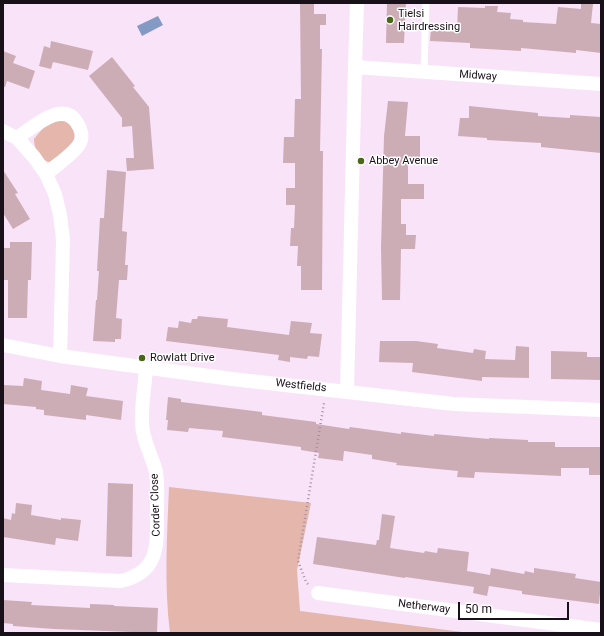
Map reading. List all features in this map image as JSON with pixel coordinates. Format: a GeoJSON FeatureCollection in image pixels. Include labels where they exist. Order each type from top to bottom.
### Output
{"type":"FeatureCollection","features":[{"type":"Feature","properties":{"kind":"street"},"geometry":{"type":"LineString","coordinates":[[347,391],[354,67],[357,3]]}},
{"type":"Feature","properties":{"kind":"street","name":"Midway"},"geometry":{"type":"LineString","coordinates":[[354,67],[601,84]]}},
{"type":"Feature","properties":{"kind":"street"},"geometry":{"type":"LineString","coordinates":[[17,138],[56,114],[67,114],[75,120],[81,131],[82,137],[80,142],[76,148],[46,174]]}},
{"type":"Feature","properties":{"kind":"street"},"geometry":{"type":"LineString","coordinates":[[3,131],[17,138],[34,157],[46,174],[55,194],[60,215],[63,240],[60,356]]}},
{"type":"Feature","properties":{"kind":"street","name":"Westfields"},"geometry":{"type":"LineString","coordinates":[[3,345],[60,356],[454,404],[601,410]]}},
{"type":"Feature","properties":{"kind":"street","name":"Corder Close"},"geometry":{"type":"LineString","coordinates":[[3,575],[121,581],[132,579],[142,572],[152,561],[157,545],[158,483],[142,426],[142,405],[146,367]]}},
{"type":"Feature","properties":{"kind":"street","name":"Netherway"},"geometry":{"type":"LineString","coordinates":[[318,593],[601,630]]}},
{"type":"Feature","properties":{"kind":"lane"},"geometry":{"type":"LineString","coordinates":[[424,72],[426,3]]}},
{"type":"Feature","properties":{"kind":"path"},"geometry":{"type":"LineString","coordinates":[[318,593],[306,582],[298,561],[325,389]]}},
{"type":"Feature","properties":{"kind":"shaded area"},"geometry":{"type":"Polygon","coordinates":[[[66,120],[77,133],[71,147],[50,162],[46,161],[38,154],[34,139],[47,125],[66,120]]]}},
{"type":"Feature","properties":{"kind":"shaded area"},"geometry":{"type":"Polygon","coordinates":[[[169,487],[311,503],[297,570],[300,611],[470,633],[170,633],[167,597],[169,487]]]}},
{"type":"Feature","properties":{"kind":"water"},"geometry":{"type":"Polygon","coordinates":[[[158,16],[163,25],[142,36],[137,26],[158,16]]]}},
{"type":"Feature","properties":{"kind":"building"},"geometry":{"type":"Polygon","coordinates":[[[300,3],[314,3],[314,14],[326,14],[326,25],[320,25],[320,49],[322,49],[320,151],[323,151],[322,290],[301,290],[301,266],[297,266],[298,246],[290,246],[291,228],[294,228],[295,205],[286,205],[286,188],[295,188],[295,163],[283,163],[284,137],[294,137],[295,99],[301,99],[300,3]]]}},
{"type":"Feature","properties":{"kind":"building"},"geometry":{"type":"Polygon","coordinates":[[[387,3],[406,3],[404,43],[386,43],[387,3]]]}},
{"type":"Feature","properties":{"kind":"building"},"geometry":{"type":"Polygon","coordinates":[[[581,3],[593,4],[591,23],[601,24],[601,53],[576,50],[576,53],[521,48],[521,51],[470,48],[470,43],[430,41],[431,28],[457,29],[458,7],[485,8],[485,6],[498,6],[497,12],[511,13],[510,19],[523,20],[523,22],[556,24],[558,7],[581,9],[581,3]]]}},
{"type":"Feature","properties":{"kind":"building"},"geometry":{"type":"Polygon","coordinates":[[[51,41],[93,51],[88,70],[53,62],[51,69],[39,66],[44,46],[50,48],[51,41]]]}},
{"type":"Feature","properties":{"kind":"building"},"geometry":{"type":"Polygon","coordinates":[[[3,51],[16,56],[13,63],[35,71],[29,89],[7,81],[5,87],[3,87],[3,51]]]}},
{"type":"Feature","properties":{"kind":"building"},"geometry":{"type":"Polygon","coordinates":[[[112,57],[135,86],[133,87],[149,107],[154,169],[127,171],[126,158],[134,158],[132,126],[122,127],[122,118],[89,76],[112,57]]]}},
{"type":"Feature","properties":{"kind":"building"},"geometry":{"type":"Polygon","coordinates":[[[388,101],[408,102],[405,136],[420,136],[420,160],[408,160],[408,184],[424,184],[424,199],[401,199],[401,224],[406,224],[406,235],[416,235],[415,249],[401,249],[400,300],[382,300],[381,248],[384,136],[388,101]]]}},
{"type":"Feature","properties":{"kind":"building"},"geometry":{"type":"Polygon","coordinates":[[[469,106],[538,113],[538,116],[570,118],[570,115],[601,117],[601,153],[541,147],[541,143],[487,140],[487,138],[458,136],[460,118],[469,118],[469,106]]]}},
{"type":"Feature","properties":{"kind":"building"},"geometry":{"type":"Polygon","coordinates":[[[3,170],[18,193],[15,194],[30,219],[13,229],[3,213],[3,170]]]}},
{"type":"Feature","properties":{"kind":"building"},"geometry":{"type":"Polygon","coordinates":[[[107,170],[126,172],[122,231],[127,232],[125,265],[128,265],[127,280],[119,280],[116,318],[122,319],[121,339],[115,339],[115,342],[93,341],[99,271],[97,271],[100,218],[104,218],[107,170]]]}},
{"type":"Feature","properties":{"kind":"building"},"geometry":{"type":"Polygon","coordinates":[[[10,242],[32,242],[31,280],[28,280],[27,318],[8,318],[8,280],[3,280],[4,248],[10,248],[10,242]]]}},
{"type":"Feature","properties":{"kind":"building"},"geometry":{"type":"Polygon","coordinates":[[[198,316],[228,319],[227,327],[289,335],[291,321],[312,323],[310,333],[322,334],[319,357],[308,356],[307,359],[290,357],[290,362],[278,360],[279,355],[166,341],[168,327],[178,328],[179,321],[191,323],[192,319],[197,319],[198,316]]]}},
{"type":"Feature","properties":{"kind":"building"},"geometry":{"type":"Polygon","coordinates":[[[380,341],[416,341],[438,344],[437,348],[473,353],[474,349],[486,351],[485,359],[515,360],[516,346],[529,347],[529,378],[482,377],[482,381],[412,372],[413,363],[379,362],[380,341]]]}},
{"type":"Feature","properties":{"kind":"building"},"geometry":{"type":"Polygon","coordinates":[[[551,351],[587,352],[587,357],[601,357],[601,380],[551,379],[551,351]]]}},
{"type":"Feature","properties":{"kind":"building"},"geometry":{"type":"Polygon","coordinates":[[[24,378],[42,381],[41,390],[70,394],[71,385],[88,388],[86,396],[123,401],[121,420],[86,415],[86,420],[44,415],[44,410],[36,409],[36,407],[3,404],[3,385],[23,386],[24,378]]]}},
{"type":"Feature","properties":{"kind":"building"},"geometry":{"type":"Polygon","coordinates":[[[168,397],[181,399],[181,402],[262,412],[262,415],[316,422],[316,424],[349,429],[350,427],[401,434],[401,432],[434,436],[434,434],[489,439],[528,440],[528,442],[555,442],[555,447],[601,447],[601,475],[589,475],[589,468],[561,468],[561,476],[475,472],[474,478],[457,477],[458,471],[396,465],[397,463],[372,459],[372,455],[344,451],[343,461],[318,458],[319,453],[301,450],[301,447],[222,437],[223,431],[189,428],[188,432],[167,430],[168,420],[166,420],[168,397]]]}},
{"type":"Feature","properties":{"kind":"building"},"geometry":{"type":"Polygon","coordinates":[[[108,483],[133,484],[132,557],[106,556],[108,483]]]}},
{"type":"Feature","properties":{"kind":"building"},"geometry":{"type":"Polygon","coordinates":[[[16,503],[32,505],[31,515],[61,520],[61,518],[81,520],[78,541],[56,538],[55,545],[3,537],[3,518],[11,520],[12,513],[15,514],[16,503]]]}},
{"type":"Feature","properties":{"kind":"building"},"geometry":{"type":"Polygon","coordinates":[[[382,514],[395,516],[390,548],[424,553],[425,551],[437,553],[438,548],[469,552],[467,571],[490,575],[491,568],[524,574],[525,571],[534,573],[534,568],[576,574],[575,578],[601,582],[599,604],[522,594],[522,591],[489,586],[487,596],[473,593],[474,587],[313,564],[317,537],[376,545],[377,540],[379,540],[382,514]]]}},
{"type":"Feature","properties":{"kind":"building"},"geometry":{"type":"Polygon","coordinates":[[[3,600],[32,602],[31,605],[90,608],[90,604],[158,608],[157,633],[13,626],[13,624],[3,623],[3,600]]]}},
{"type":"Feature","properties":{"kind":"place","name":"Tielsi Hairdressing"},"geometry":{"type":"Point","coordinates":[390,20]}},
{"type":"Feature","properties":{"kind":"place","name":"Abbey Avenue"},"geometry":{"type":"Point","coordinates":[361,161]}},
{"type":"Feature","properties":{"kind":"place","name":"Rowlatt Drive"},"geometry":{"type":"Point","coordinates":[142,358]}}]}
